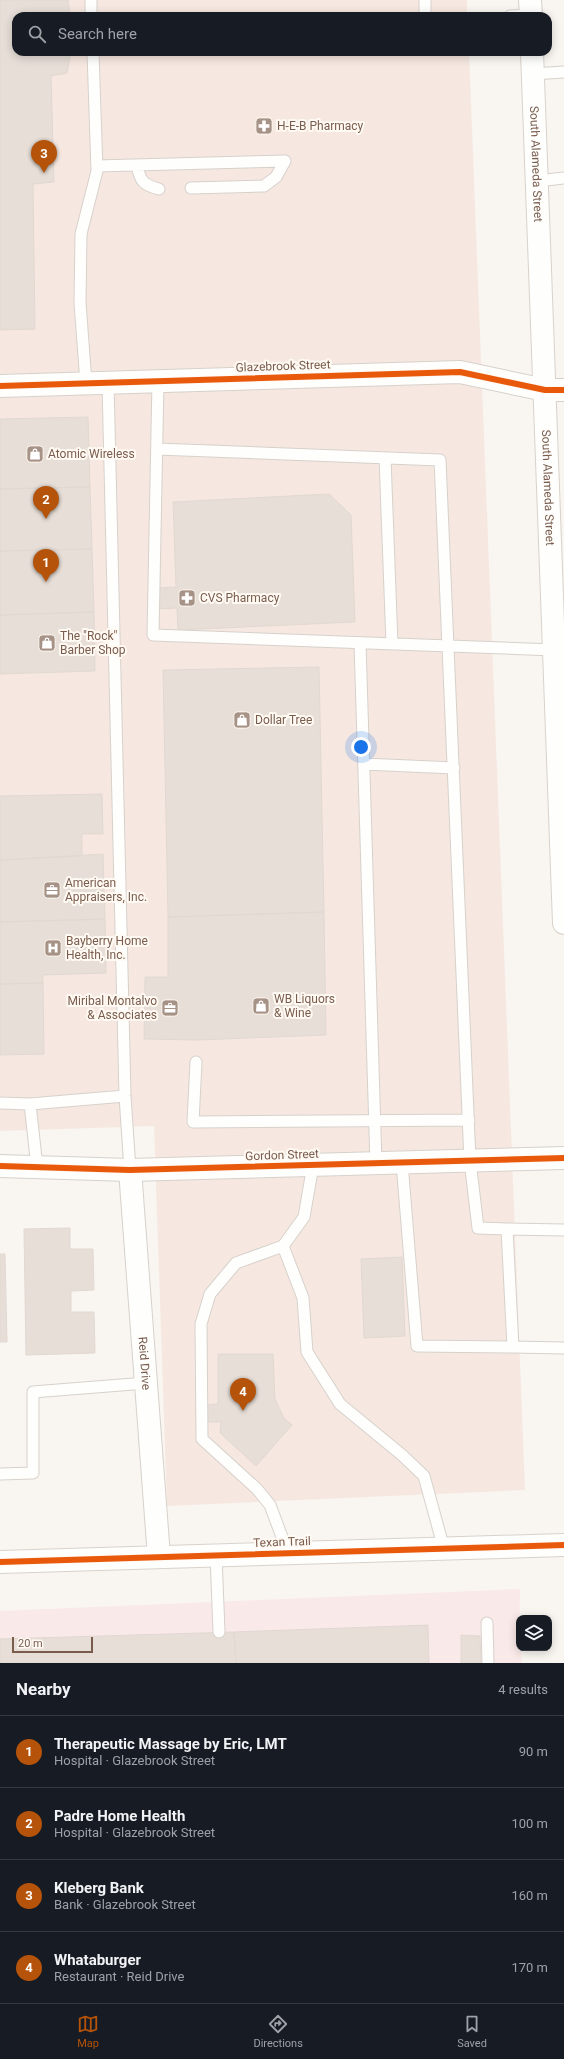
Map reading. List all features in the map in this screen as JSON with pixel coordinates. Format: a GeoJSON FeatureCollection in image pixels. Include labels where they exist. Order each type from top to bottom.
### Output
{"type":"FeatureCollection","features":[{"type":"Feature","properties":{"kind":"street","name":"South Alameda Street"},"geometry":{"type":"LineString","coordinates":[[532,56],[537,181],[555,390],[559,617],[555,650],[562,791],[564,923]]}},
{"type":"Feature","properties":{"kind":"street","name":"Glazebrook Street"},"geometry":{"type":"LineString","coordinates":[[0,386],[460,372],[555,390]]}},
{"type":"Feature","properties":{"kind":"street","name":"Gordon Street"},"geometry":{"type":"LineString","coordinates":[[0,1166],[130,1170],[564,1158]]}},
{"type":"Feature","properties":{"kind":"street","name":"Reid Drive"},"geometry":{"type":"LineString","coordinates":[[130,1170],[158,1557]]}},
{"type":"Feature","properties":{"kind":"street","name":"Texan Trail"},"geometry":{"type":"LineString","coordinates":[[0,1562],[564,1545]]}},
{"type":"Feature","properties":{"kind":"lane"},"geometry":{"type":"LineString","coordinates":[[91,0],[91,12]]}},
{"type":"Feature","properties":{"kind":"lane"},"geometry":{"type":"LineString","coordinates":[[425,0],[425,12]]}},
{"type":"Feature","properties":{"kind":"lane"},"geometry":{"type":"LineString","coordinates":[[86,383],[80,303],[81,234],[97,171],[93,56]]}},
{"type":"Feature","properties":{"kind":"lane"},"geometry":{"type":"LineString","coordinates":[[533,74],[564,72]]}},
{"type":"Feature","properties":{"kind":"lane"},"geometry":{"type":"LineString","coordinates":[[97,166],[285,161],[276,176],[264,186],[191,188]]}},
{"type":"Feature","properties":{"kind":"lane"},"geometry":{"type":"LineString","coordinates":[[137,165],[139,178],[149,187],[159,189]]}},
{"type":"Feature","properties":{"kind":"lane"},"geometry":{"type":"LineString","coordinates":[[537,181],[564,178]]}},
{"type":"Feature","properties":{"kind":"lane"},"geometry":{"type":"LineString","coordinates":[[158,381],[153,635],[555,650]]}},
{"type":"Feature","properties":{"kind":"lane"},"geometry":{"type":"LineString","coordinates":[[108,382],[125,1096],[130,1170]]}},
{"type":"Feature","properties":{"kind":"lane"},"geometry":{"type":"LineString","coordinates":[[157,449],[440,460],[470,1161],[478,1228],[564,1230]]}},
{"type":"Feature","properties":{"kind":"lane"},"geometry":{"type":"LineString","coordinates":[[385,458],[392,644]]}},
{"type":"Feature","properties":{"kind":"lane"},"geometry":{"type":"LineString","coordinates":[[360,643],[376,1164]]}},
{"type":"Feature","properties":{"kind":"lane"},"geometry":{"type":"LineString","coordinates":[[364,764],[454,768]]}},
{"type":"Feature","properties":{"kind":"lane"},"geometry":{"type":"LineString","coordinates":[[196,1062],[193,1122],[469,1120]]}},
{"type":"Feature","properties":{"kind":"lane"},"geometry":{"type":"LineString","coordinates":[[0,1103],[30,1104],[125,1096]]}},
{"type":"Feature","properties":{"kind":"lane"},"geometry":{"type":"LineString","coordinates":[[30,1104],[37,1167]]}},
{"type":"Feature","properties":{"kind":"lane"},"geometry":{"type":"LineString","coordinates":[[402,1163],[417,1346],[564,1348]]}},
{"type":"Feature","properties":{"kind":"lane"},"geometry":{"type":"LineString","coordinates":[[288,1553],[270,1505],[258,1489],[202,1439],[201,1324],[210,1294],[236,1263],[283,1246],[304,1217],[313,1165]]}},
{"type":"Feature","properties":{"kind":"lane"},"geometry":{"type":"LineString","coordinates":[[507,1229],[513,1347]]}},
{"type":"Feature","properties":{"kind":"lane"},"geometry":{"type":"LineString","coordinates":[[283,1246],[303,1298],[307,1352],[340,1404],[402,1455],[424,1476],[444,1548]]}},
{"type":"Feature","properties":{"kind":"lane"},"geometry":{"type":"LineString","coordinates":[[0,1474],[33,1473],[33,1392],[146,1383]]}},
{"type":"Feature","properties":{"kind":"lane"},"geometry":{"type":"LineString","coordinates":[[216,1555],[219,1632]]}},
{"type":"Feature","properties":{"kind":"lane"},"geometry":{"type":"LineString","coordinates":[[487,1623],[488,1663]]}},
{"type":"Feature","properties":{"kind":"shaded area"},"geometry":{"type":"Polygon","coordinates":[[[0,0],[467,0],[467,12],[12,12],[12,56],[469,56],[525,1490],[167,1506],[154,1126],[0,1131],[0,0]]]}},
{"type":"Feature","properties":{"kind":"shaded area"},"geometry":{"type":"Polygon","coordinates":[[[520,1589],[520,1615],[516,1615],[516,1651],[521,1651],[522,1663],[0,1663],[0,1611],[520,1589]]]}},
{"type":"Feature","properties":{"kind":"building"},"geometry":{"type":"Polygon","coordinates":[[[0,0],[68,0],[70,12],[12,12],[12,56],[70,56],[67,73],[51,76],[54,182],[33,184],[35,329],[0,330],[0,0]]]}},
{"type":"Feature","properties":{"kind":"building"},"geometry":{"type":"Polygon","coordinates":[[[88,417],[90,487],[0,489],[0,419],[88,417]]]}},
{"type":"Feature","properties":{"kind":"building"},"geometry":{"type":"Polygon","coordinates":[[[90,487],[92,549],[0,551],[0,489],[90,487]]]}},
{"type":"Feature","properties":{"kind":"building","name":"CVS Pharmacy"},"geometry":{"type":"Polygon","coordinates":[[[329,494],[351,515],[355,622],[178,630],[177,608],[157,609],[157,588],[176,587],[173,502],[329,494]]]}},
{"type":"Feature","properties":{"kind":"building"},"geometry":{"type":"Polygon","coordinates":[[[92,549],[94,612],[0,615],[0,551],[92,549]]]}},
{"type":"Feature","properties":{"kind":"building","name":"The \"Rock\" Barber Shop"},"geometry":{"type":"Polygon","coordinates":[[[94,612],[95,671],[0,674],[0,615],[94,612]]]}},
{"type":"Feature","properties":{"kind":"building"},"geometry":{"type":"Polygon","coordinates":[[[319,667],[324,912],[168,917],[163,670],[319,667]]]}},
{"type":"Feature","properties":{"kind":"building"},"geometry":{"type":"Polygon","coordinates":[[[102,794],[103,834],[82,834],[82,856],[0,860],[0,796],[102,794]]]}},
{"type":"Feature","properties":{"kind":"building","name":"American Appraisers, Inc."},"geometry":{"type":"Polygon","coordinates":[[[103,854],[105,919],[0,922],[0,860],[103,854]]]}},
{"type":"Feature","properties":{"kind":"building"},"geometry":{"type":"Polygon","coordinates":[[[324,912],[326,1035],[197,1040],[144,1039],[145,977],[168,977],[168,917],[324,912]]]}},
{"type":"Feature","properties":{"kind":"building","name":"Bayberry Home Health, Inc."},"geometry":{"type":"Polygon","coordinates":[[[105,919],[106,973],[43,975],[43,983],[0,984],[0,922],[105,919]]]}},
{"type":"Feature","properties":{"kind":"building"},"geometry":{"type":"Polygon","coordinates":[[[43,983],[44,1054],[0,1055],[0,984],[43,983]]]}},
{"type":"Feature","properties":{"kind":"building"},"geometry":{"type":"Polygon","coordinates":[[[70,1228],[70,1249],[93,1249],[94,1290],[71,1291],[71,1312],[94,1312],[95,1353],[26,1355],[24,1229],[70,1228]]]}},
{"type":"Feature","properties":{"kind":"building"},"geometry":{"type":"Polygon","coordinates":[[[0,1254],[5,1254],[7,1342],[0,1342],[0,1254]]]}},
{"type":"Feature","properties":{"kind":"building"},"geometry":{"type":"Polygon","coordinates":[[[402,1257],[405,1336],[364,1338],[361,1259],[402,1257]]]}},
{"type":"Feature","properties":{"kind":"building"},"geometry":{"type":"Polygon","coordinates":[[[218,1354],[273,1354],[275,1399],[284,1418],[292,1425],[256,1466],[220,1433],[221,1422],[206,1422],[205,1405],[218,1404],[218,1354]]]}},
{"type":"Feature","properties":{"kind":"building"},"geometry":{"type":"Polygon","coordinates":[[[428,1625],[429,1663],[236,1663],[234,1632],[428,1625]]]}},
{"type":"Feature","properties":{"kind":"building"},"geometry":{"type":"Polygon","coordinates":[[[234,1632],[236,1663],[0,1663],[0,1639],[234,1632]]]}},
{"type":"Feature","properties":{"kind":"building"},"geometry":{"type":"Polygon","coordinates":[[[461,1635],[480,1636],[481,1663],[461,1663],[461,1635]]]}},
{"type":"Feature","properties":{"kind":"cycle path"},"geometry":{"type":"LineString","coordinates":[[0,386],[460,372],[545,390],[564,390]]}},
{"type":"Feature","properties":{"kind":"cycle path"},"geometry":{"type":"LineString","coordinates":[[0,1166],[130,1170],[564,1158]]}},
{"type":"Feature","properties":{"kind":"cycle path"},"geometry":{"type":"LineString","coordinates":[[0,1562],[564,1545]]}},
{"type":"Feature","properties":{"kind":"place","name":"H-E-B Pharmacy"},"geometry":{"type":"Point","coordinates":[264,126]}},
{"type":"Feature","properties":{"kind":"place","name":"Kleberg Bank"},"geometry":{"type":"Point","coordinates":[44,173]}},
{"type":"Feature","properties":{"kind":"place","name":"Atomic Wireless"},"geometry":{"type":"Point","coordinates":[35,454]}},
{"type":"Feature","properties":{"kind":"place","name":"Padre Home Health"},"geometry":{"type":"Point","coordinates":[46,519]}},
{"type":"Feature","properties":{"kind":"place","name":"Therapeutic Massage by Eric, LMT"},"geometry":{"type":"Point","coordinates":[46,582]}},
{"type":"Feature","properties":{"kind":"place","name":"CVS Pharmacy"},"geometry":{"type":"Point","coordinates":[187,598]}},
{"type":"Feature","properties":{"kind":"place","name":"The \"Rock\" Barber Shop"},"geometry":{"type":"Point","coordinates":[47,643]}},
{"type":"Feature","properties":{"kind":"place","name":"Dollar Tree"},"geometry":{"type":"Point","coordinates":[242,720]}},
{"type":"Feature","properties":{"kind":"place","name":"American Appraisers, Inc."},"geometry":{"type":"Point","coordinates":[52,890]}},
{"type":"Feature","properties":{"kind":"place","name":"Bayberry Home Health, Inc."},"geometry":{"type":"Point","coordinates":[53,948]}},
{"type":"Feature","properties":{"kind":"place","name":"WB Liquors & Wine"},"geometry":{"type":"Point","coordinates":[261,1006]}},
{"type":"Feature","properties":{"kind":"place","name":"Miribal Montalvo & Associates"},"geometry":{"type":"Point","coordinates":[170,1008]}},
{"type":"Feature","properties":{"kind":"place","name":"Whataburger"},"geometry":{"type":"Point","coordinates":[243,1411]}}]}
